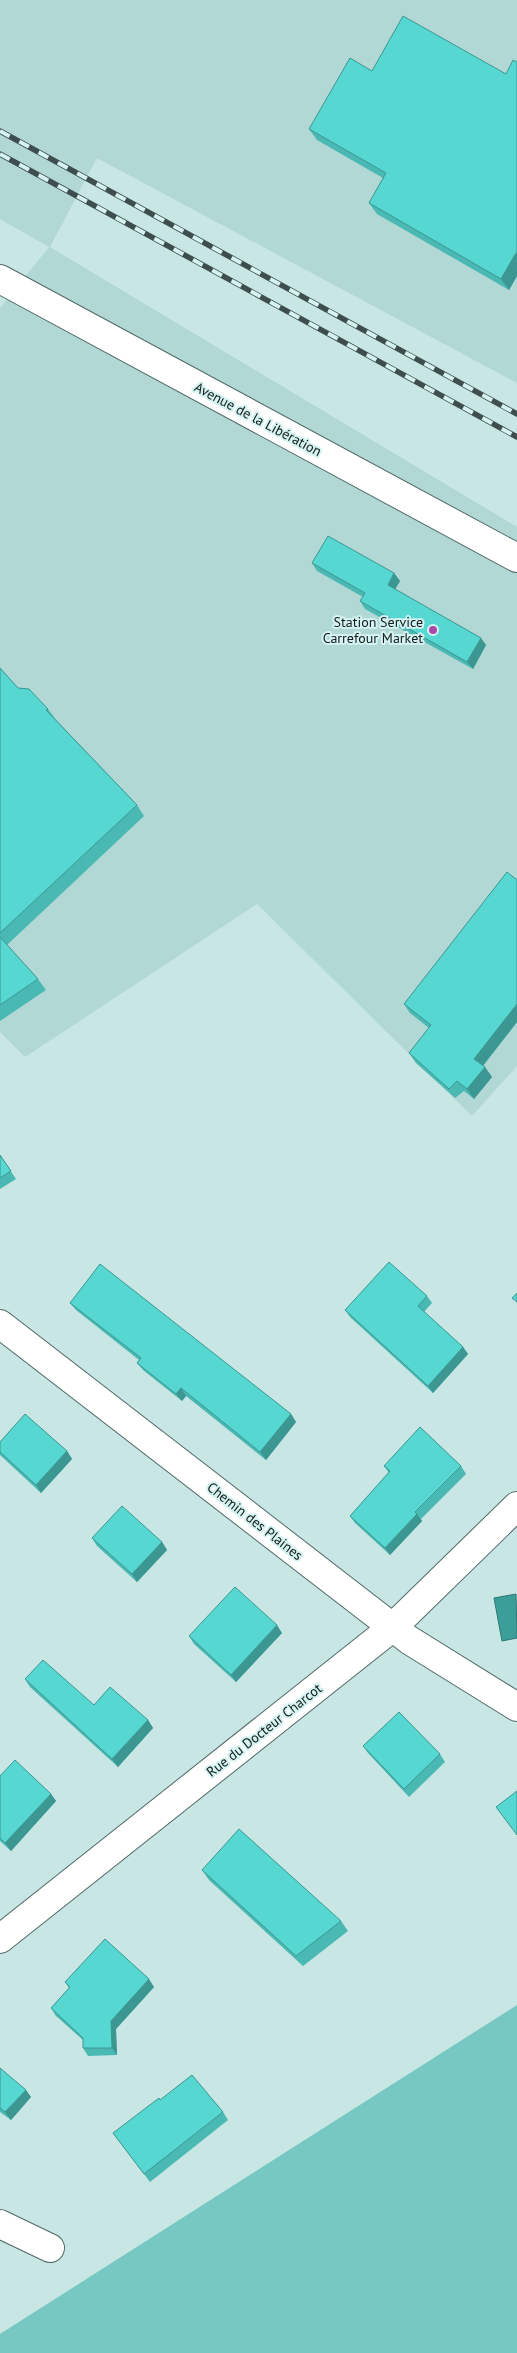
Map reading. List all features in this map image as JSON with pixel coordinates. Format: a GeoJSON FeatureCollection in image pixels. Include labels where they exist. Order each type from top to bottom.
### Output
{"type":"FeatureCollection","features":[{"type":"Feature","properties":{"kind":"street","name":"Avenue de la Libération"},"geometry":{"type":"LineString","coordinates":[[0,278],[517,558]]}},
{"type":"Feature","properties":{"kind":"street","name":"Chemin des Plaines"},"geometry":{"type":"LineString","coordinates":[[0,1324],[409,1640],[517,1707]]}},
{"type":"Feature","properties":{"kind":"street","name":"Rue du Docteur Charcot"},"geometry":{"type":"LineString","coordinates":[[0,1940],[393,1628],[517,1506]]}},
{"type":"Feature","properties":{"kind":"street"},"geometry":{"type":"LineString","coordinates":[[0,2224],[50,2248]]}},
{"type":"Feature","properties":{"kind":"shaded area"},"geometry":{"type":"Polygon","coordinates":[[[0,0],[517,0],[517,383],[97,158],[50,247],[517,527],[517,1066],[472,1116],[257,904],[25,1057],[0,1032],[0,308],[49,247],[0,219],[0,0]]]}},
{"type":"Feature","properties":{"kind":"shaded area"},"geometry":{"type":"Polygon","coordinates":[[[516,1594],[517,1638],[502,1641],[494,1598],[516,1594]]]}},
{"type":"Feature","properties":{"kind":"shaded area"},"geometry":{"type":"Polygon","coordinates":[[[517,2005],[517,2353],[0,2353],[0,2334],[517,2005]]]}},
{"type":"Feature","properties":{"kind":"building"},"geometry":{"type":"Polygon","coordinates":[[[403,16],[506,74],[513,60],[517,62],[517,253],[501,279],[369,203],[386,173],[309,129],[350,58],[372,71],[403,16]]]}},
{"type":"Feature","properties":{"kind":"building"},"geometry":{"type":"Polygon","coordinates":[[[328,536],[394,573],[388,585],[481,638],[467,662],[360,601],[365,593],[312,563],[328,536]]]}},
{"type":"Feature","properties":{"kind":"building"},"geometry":{"type":"Polygon","coordinates":[[[0,668],[18,688],[29,689],[48,709],[46,710],[137,805],[0,933],[0,668]]]}},
{"type":"Feature","properties":{"kind":"building"},"geometry":{"type":"Polygon","coordinates":[[[507,872],[517,880],[517,1004],[474,1059],[485,1067],[467,1089],[457,1081],[449,1089],[409,1053],[431,1025],[404,1004],[507,872]]]}},
{"type":"Feature","properties":{"kind":"building"},"geometry":{"type":"Polygon","coordinates":[[[0,937],[38,979],[0,1005],[0,937]]]}},
{"type":"Feature","properties":{"kind":"building"},"geometry":{"type":"Polygon","coordinates":[[[0,1155],[11,1171],[0,1178],[0,1155]]]}},
{"type":"Feature","properties":{"kind":"building"},"geometry":{"type":"Polygon","coordinates":[[[389,1262],[427,1296],[418,1306],[463,1347],[428,1386],[345,1310],[389,1262]]]}},
{"type":"Feature","properties":{"kind":"building"},"geometry":{"type":"Polygon","coordinates":[[[100,1264],[291,1414],[260,1452],[181,1388],[176,1394],[137,1363],[141,1358],[70,1303],[100,1264]]]}},
{"type":"Feature","properties":{"kind":"building"},"geometry":{"type":"Polygon","coordinates":[[[517,1293],[517,1302],[512,1298],[517,1293]]]}},
{"type":"Feature","properties":{"kind":"building"},"geometry":{"type":"Polygon","coordinates":[[[25,1414],[67,1451],[36,1485],[0,1452],[0,1442],[25,1414]]]}},
{"type":"Feature","properties":{"kind":"building"},"geometry":{"type":"Polygon","coordinates":[[[420,1427],[461,1466],[415,1512],[417,1514],[385,1548],[350,1516],[390,1471],[384,1466],[420,1427]]]}},
{"type":"Feature","properties":{"kind":"building"},"geometry":{"type":"Polygon","coordinates":[[[122,1506],[162,1542],[132,1574],[92,1538],[122,1506]]]}},
{"type":"Feature","properties":{"kind":"building"},"geometry":{"type":"Polygon","coordinates":[[[235,1587],[277,1625],[231,1675],[189,1636],[235,1587]]]}},
{"type":"Feature","properties":{"kind":"building"},"geometry":{"type":"Polygon","coordinates":[[[43,1660],[94,1705],[110,1687],[148,1720],[112,1759],[25,1679],[43,1660]]]}},
{"type":"Feature","properties":{"kind":"building"},"geometry":{"type":"Polygon","coordinates":[[[399,1712],[440,1754],[404,1789],[363,1746],[399,1712]]]}},
{"type":"Feature","properties":{"kind":"building"},"geometry":{"type":"Polygon","coordinates":[[[15,1760],[51,1794],[5,1843],[0,1838],[0,1776],[15,1760]]]}},
{"type":"Feature","properties":{"kind":"building"},"geometry":{"type":"Polygon","coordinates":[[[517,1791],[517,1835],[496,1807],[517,1791]]]}},
{"type":"Feature","properties":{"kind":"building"},"geometry":{"type":"Polygon","coordinates":[[[239,1829],[341,1921],[296,1956],[202,1870],[239,1829]]]}},
{"type":"Feature","properties":{"kind":"building"},"geometry":{"type":"Polygon","coordinates":[[[105,1939],[149,1979],[111,2021],[112,2048],[83,2048],[83,2038],[51,2008],[70,1987],[65,1982],[105,1939]]]}},
{"type":"Feature","properties":{"kind":"building"},"geometry":{"type":"Polygon","coordinates":[[[0,2068],[26,2090],[5,2112],[0,2108],[0,2068]]]}},
{"type":"Feature","properties":{"kind":"building"},"geometry":{"type":"Polygon","coordinates":[[[192,2075],[223,2112],[144,2174],[113,2133],[192,2075]]]}},
{"type":"Feature","properties":{"kind":"railway"},"geometry":{"type":"LineString","coordinates":[[0,131],[517,414]]}},
{"type":"Feature","properties":{"kind":"railway"},"geometry":{"type":"LineString","coordinates":[[0,154],[517,437]]}},
{"type":"Feature","properties":{"kind":"place","name":"Station Service Carrefour Market"},"geometry":{"type":"Point","coordinates":[433,630]}}]}
